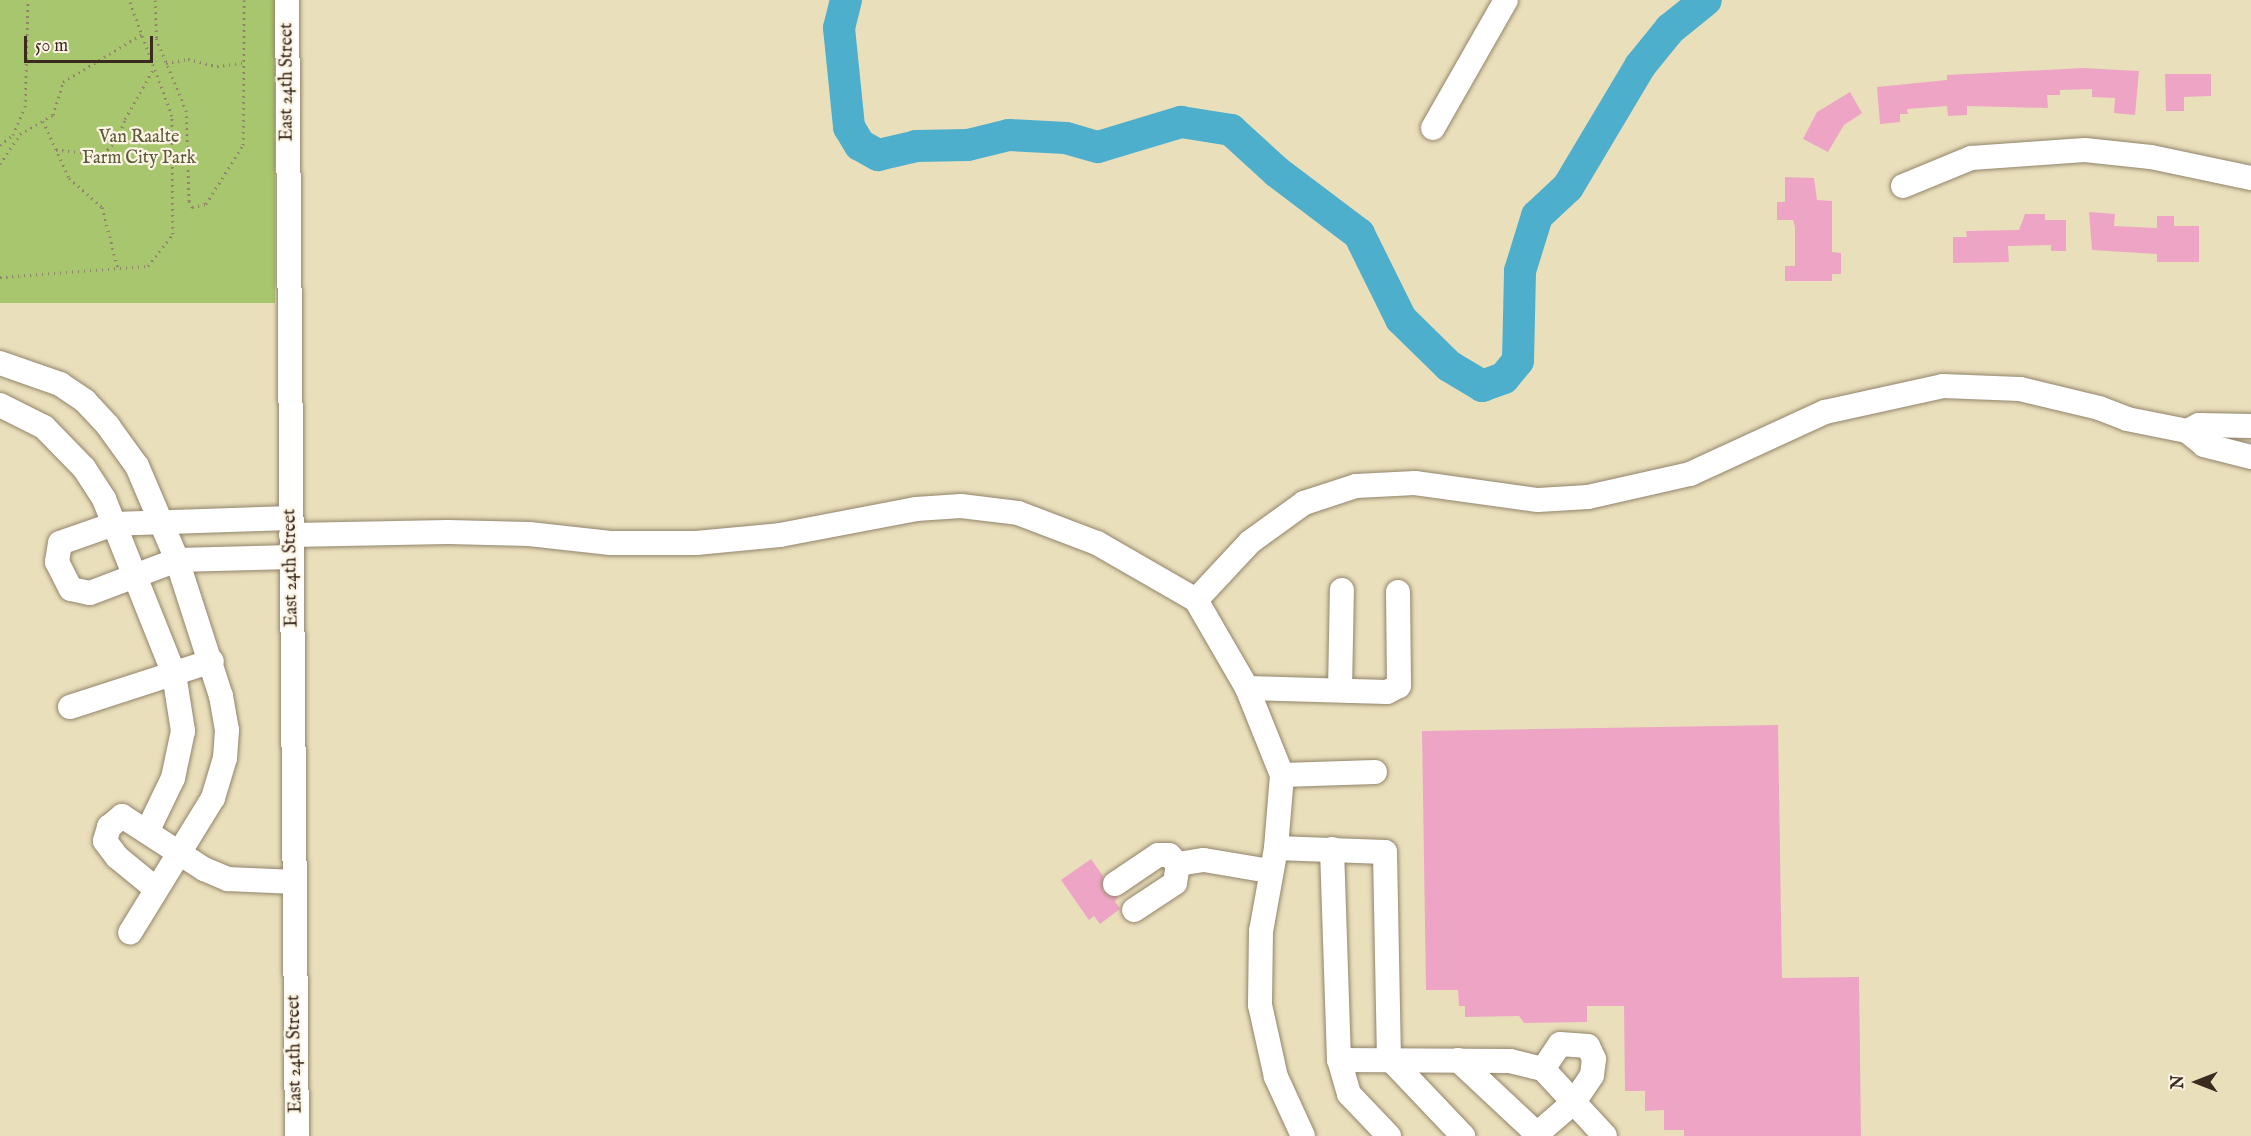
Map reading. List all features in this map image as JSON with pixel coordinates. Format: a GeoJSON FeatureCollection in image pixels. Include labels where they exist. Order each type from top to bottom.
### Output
{"type":"FeatureCollection","features":[{"type":"Feature","properties":{"kind":"street","name":"East 24th Street"},"geometry":{"type":"LineString","coordinates":[[287,0],[297,1136]]}},
{"type":"Feature","properties":{"kind":"street"},"geometry":{"type":"LineString","coordinates":[[1434,128],[1506,0]]}},
{"type":"Feature","properties":{"kind":"street"},"geometry":{"type":"LineString","coordinates":[[1903,186],[1971,158],[2085,150],[2151,156],[2251,178]]}},
{"type":"Feature","properties":{"kind":"street"},"geometry":{"type":"LineString","coordinates":[[0,363],[60,384],[85,401],[108,426],[137,466],[177,560],[213,661],[227,730],[222,773],[213,798],[130,933]]}},
{"type":"Feature","properties":{"kind":"street"},"geometry":{"type":"LineString","coordinates":[[1196,600],[1250,542],[1304,503],[1356,486],[1416,483],[1538,500],[1588,497],[1690,474],[1825,412],[1943,386],[2020,389],[2099,408],[2127,419],[2187,431],[2204,445],[2251,457]]}},
{"type":"Feature","properties":{"kind":"street"},"geometry":{"type":"LineString","coordinates":[[0,405],[44,427],[64,443],[99,491],[136,576],[174,674],[183,731],[173,778],[148,830]]}},
{"type":"Feature","properties":{"kind":"street"},"geometry":{"type":"LineString","coordinates":[[2187,431],[2199,424],[2251,426]]}},
{"type":"Feature","properties":{"kind":"street"},"geometry":{"type":"LineString","coordinates":[[291,537],[177,560],[90,593],[71,589],[57,562],[60,543],[114,524],[160,521],[291,537],[448,532],[530,534],[611,543],[696,543],[780,535],[916,509],[961,506],[1018,513],[1097,543],[1196,600],[1247,688],[1282,775],[1258,967],[1260,1005],[1276,1077],[1303,1136]]}},
{"type":"Feature","properties":{"kind":"street"},"geometry":{"type":"LineString","coordinates":[[1340,690],[1342,590]]}},
{"type":"Feature","properties":{"kind":"street"},"geometry":{"type":"LineString","coordinates":[[1247,688],[1388,692],[1399,686],[1398,592]]}},
{"type":"Feature","properties":{"kind":"street"},"geometry":{"type":"LineString","coordinates":[[70,706],[213,661]]}},
{"type":"Feature","properties":{"kind":"street"},"geometry":{"type":"LineString","coordinates":[[1282,775],[1375,772]]}},
{"type":"Feature","properties":{"kind":"street"},"geometry":{"type":"LineString","coordinates":[[156,889],[117,858],[105,841],[109,827],[122,816],[148,830],[179,852],[228,879],[295,882]]}},
{"type":"Feature","properties":{"kind":"street"},"geometry":{"type":"LineString","coordinates":[[1332,849],[1339,1060],[1349,1094],[1389,1136]]}},
{"type":"Feature","properties":{"kind":"street"},"geometry":{"type":"LineString","coordinates":[[1178,864],[1204,860],[1273,859],[1332,849],[1386,852],[1389,1058],[1463,1136]]}},
{"type":"Feature","properties":{"kind":"street"},"geometry":{"type":"LineString","coordinates":[[1114,884],[1158,855],[1168,855],[1178,864]]}},
{"type":"Feature","properties":{"kind":"street"},"geometry":{"type":"LineString","coordinates":[[1134,910],[1175,883],[1178,864]]}},
{"type":"Feature","properties":{"kind":"street"},"geometry":{"type":"LineString","coordinates":[[1458,1060],[1537,1135],[1574,1102],[1592,1075],[1594,1059],[1588,1046],[1560,1044],[1543,1069]]}},
{"type":"Feature","properties":{"kind":"street"},"geometry":{"type":"LineString","coordinates":[[1339,1060],[1389,1058],[1510,1061],[1543,1069],[1605,1136]]}},
{"type":"Feature","properties":{"kind":"path"},"geometry":{"type":"LineString","coordinates":[[0,145],[13,135],[25,107],[28,0]]}},
{"type":"Feature","properties":{"kind":"path"},"geometry":{"type":"LineString","coordinates":[[0,277],[148,266],[173,234],[172,116],[153,70],[144,33],[129,0]]}},
{"type":"Feature","properties":{"kind":"path"},"geometry":{"type":"LineString","coordinates":[[155,0],[154,30],[186,110],[189,201],[192,207],[206,204],[243,145],[244,0]]}},
{"type":"Feature","properties":{"kind":"path"},"geometry":{"type":"LineString","coordinates":[[0,164],[20,134],[53,115],[63,82],[144,33]]}},
{"type":"Feature","properties":{"kind":"path"},"geometry":{"type":"LineString","coordinates":[[166,63],[188,59],[217,66],[243,63]]}},
{"type":"Feature","properties":{"kind":"path"},"geometry":{"type":"LineString","coordinates":[[56,150],[103,154],[118,139],[125,119],[153,70]]}},
{"type":"Feature","properties":{"kind":"path"},"geometry":{"type":"LineString","coordinates":[[43,121],[69,178],[102,207],[118,268]]}},
{"type":"Feature","properties":{"kind":"green space","name":"Van Raalte Farm City Park"},"geometry":{"type":"Polygon","coordinates":[[[0,0],[275,0],[275,303],[0,303],[0,0]]]}},
{"type":"Feature","properties":{"kind":"building"},"geometry":{"type":"Polygon","coordinates":[[[2083,68],[2139,71],[2135,115],[2114,113],[2115,98],[2092,97],[2092,89],[2060,90],[2060,95],[2047,95],[2048,108],[1967,106],[1967,115],[1948,116],[1947,106],[1907,109],[1908,114],[1900,114],[1900,122],[1880,124],[1877,87],[1947,80],[1947,75],[2083,68]]]}},
{"type":"Feature","properties":{"kind":"building"},"geometry":{"type":"Polygon","coordinates":[[[2165,74],[2211,74],[2211,96],[2184,97],[2184,111],[2166,111],[2165,74]]]}},
{"type":"Feature","properties":{"kind":"building"},"geometry":{"type":"Polygon","coordinates":[[[1850,92],[1862,113],[1844,125],[1828,152],[1803,139],[1817,112],[1850,92]]]}},
{"type":"Feature","properties":{"kind":"building"},"geometry":{"type":"Polygon","coordinates":[[[1785,177],[1814,178],[1817,200],[1832,201],[1832,252],[1841,253],[1841,274],[1832,274],[1832,281],[1785,281],[1785,266],[1795,266],[1795,227],[1793,220],[1777,220],[1777,202],[1785,202],[1785,177]]]}},
{"type":"Feature","properties":{"kind":"building"},"geometry":{"type":"Polygon","coordinates":[[[2089,212],[2115,214],[2114,226],[2157,228],[2157,216],[2174,216],[2174,226],[2199,226],[2199,262],[2157,262],[2157,254],[2092,250],[2089,212]]]}},
{"type":"Feature","properties":{"kind":"building"},"geometry":{"type":"Polygon","coordinates":[[[2025,214],[2045,214],[2045,220],[2066,220],[2066,251],[2051,251],[2051,245],[2008,246],[2009,262],[1953,263],[1953,237],[1967,237],[1966,231],[2019,230],[2025,214]]]}},
{"type":"Feature","properties":{"kind":"building"},"geometry":{"type":"Polygon","coordinates":[[[1778,725],[1782,978],[1859,977],[1861,1136],[1684,1136],[1684,1130],[1664,1130],[1664,1110],[1645,1111],[1645,1091],[1625,1091],[1624,1006],[1587,1006],[1587,1022],[1524,1023],[1519,1016],[1465,1017],[1465,1006],[1459,1006],[1458,990],[1426,990],[1422,731],[1778,725]]]}},
{"type":"Feature","properties":{"kind":"building"},"geometry":{"type":"Polygon","coordinates":[[[1091,859],[1103,876],[1103,891],[1118,897],[1115,901],[1120,909],[1100,924],[1094,916],[1089,920],[1061,880],[1091,859]]]}},
{"type":"Feature","properties":{"kind":"waterway"},"geometry":{"type":"LineString","coordinates":[[846,0],[839,28],[849,127],[860,145],[878,155],[916,146],[968,145],[1009,135],[1066,138],[1098,147],[1181,122],[1231,130],[1277,172],[1359,234],[1401,319],[1449,366],[1482,386],[1504,378],[1518,361],[1520,271],[1537,216],[1568,187],[1640,66],[1670,29],[1706,0]]}}]}
